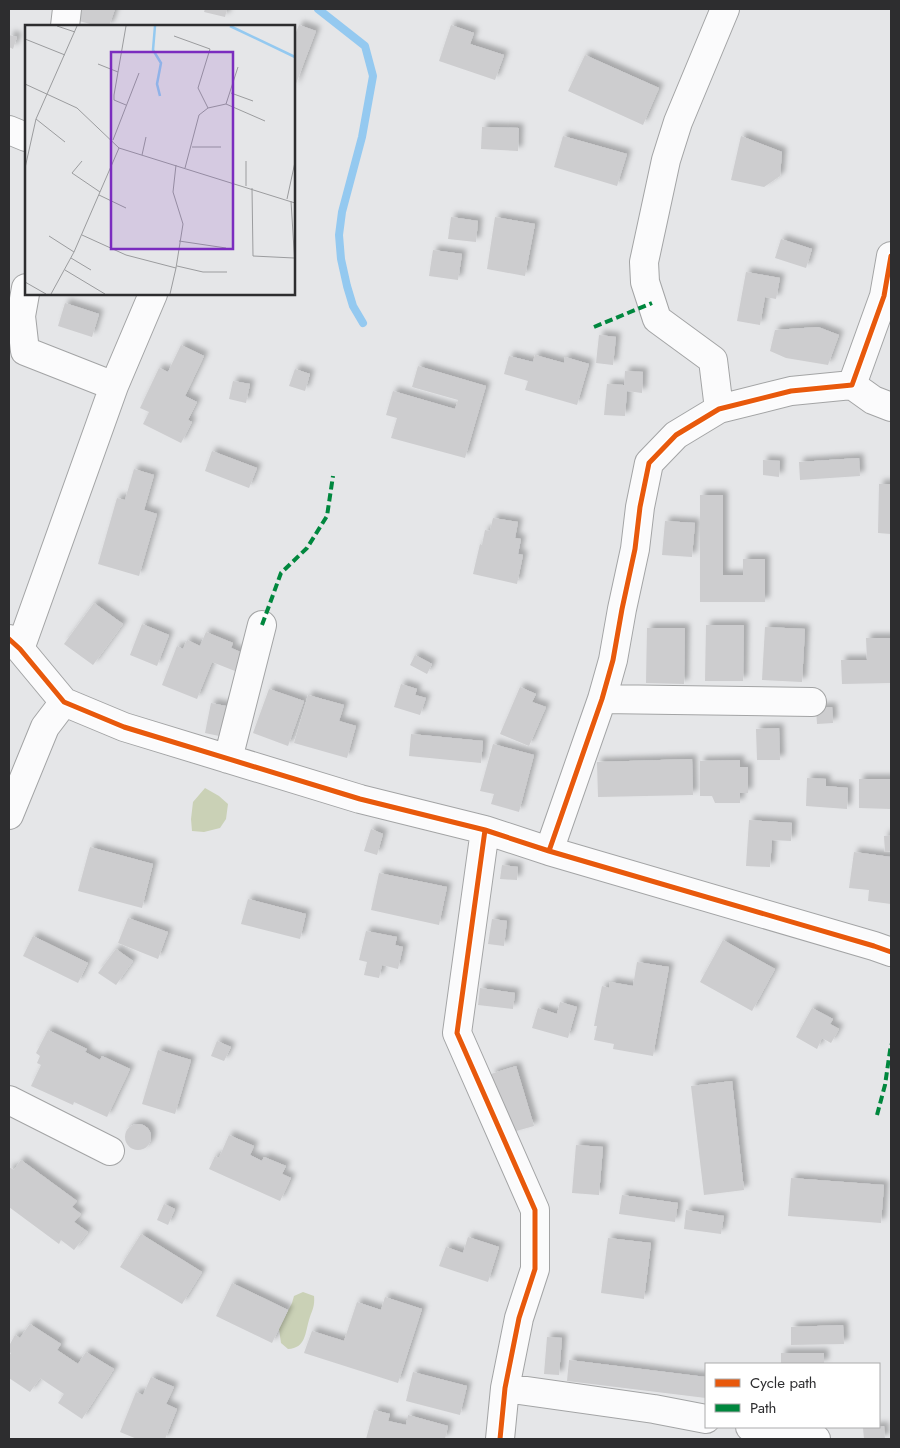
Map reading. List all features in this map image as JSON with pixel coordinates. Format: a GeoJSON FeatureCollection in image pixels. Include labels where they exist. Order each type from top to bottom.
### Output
{"type":"FeatureCollection","features":[{"type":"Feature","properties":{"kind":"street"},"geometry":{"type":"LineString","coordinates":[[65,25],[67,9]]}},
{"type":"Feature","properties":{"kind":"street"},"geometry":{"type":"LineString","coordinates":[[719,409],[713,360],[658,319],[645,282],[644,262],[666,160],[676,130],[725,9]]}},
{"type":"Feature","properties":{"kind":"street"},"geometry":{"type":"LineString","coordinates":[[9,130],[25,138]]}},
{"type":"Feature","properties":{"kind":"street"},"geometry":{"type":"LineString","coordinates":[[852,385],[888,298],[891,256]]}},
{"type":"Feature","properties":{"kind":"street"},"geometry":{"type":"LineString","coordinates":[[25,294],[21,316],[25,351],[114,386]]}},
{"type":"Feature","properties":{"kind":"street"},"geometry":{"type":"LineString","coordinates":[[153,295],[114,386],[14,644],[64,702],[124,727],[360,799],[485,830],[549,851],[891,952]]}},
{"type":"Feature","properties":{"kind":"street"},"geometry":{"type":"LineString","coordinates":[[549,851],[602,699],[613,660],[635,549],[640,507],[649,463],[676,436],[719,409],[791,391],[852,385],[873,400],[891,407]]}},
{"type":"Feature","properties":{"kind":"street"},"geometry":{"type":"LineString","coordinates":[[228,758],[262,625]]}},
{"type":"Feature","properties":{"kind":"street"},"geometry":{"type":"LineString","coordinates":[[602,699],[812,702]]}},
{"type":"Feature","properties":{"kind":"street"},"geometry":{"type":"LineString","coordinates":[[9,814],[45,727],[64,702]]}},
{"type":"Feature","properties":{"kind":"street"},"geometry":{"type":"LineString","coordinates":[[485,830],[457,1033],[534,1210],[535,1269],[520,1318],[505,1388],[500,1439]]}},
{"type":"Feature","properties":{"kind":"street"},"geometry":{"type":"LineString","coordinates":[[9,1100],[110,1151]]}},
{"type":"Feature","properties":{"kind":"street"},"geometry":{"type":"LineString","coordinates":[[505,1388],[654,1409],[705,1419]]}},
{"type":"Feature","properties":{"kind":"street"},"geometry":{"type":"LineString","coordinates":[[756,1428],[816,1439]]}},
{"type":"Feature","properties":{"kind":"green space"},"geometry":{"type":"Polygon","coordinates":[[[205,788],[228,804],[226,819],[220,828],[204,832],[192,831],[193,802],[205,788]]]}},
{"type":"Feature","properties":{"kind":"green space"},"geometry":{"type":"Polygon","coordinates":[[[303,1292],[314,1296],[313,1308],[302,1343],[288,1349],[281,1343],[279,1329],[294,1296],[303,1292]]]}},
{"type":"Feature","properties":{"kind":"building"},"geometry":{"type":"Polygon","coordinates":[[[82,9],[115,9],[109,25],[94,25],[79,21],[82,9]]]}},
{"type":"Feature","properties":{"kind":"building"},"geometry":{"type":"Polygon","coordinates":[[[205,9],[227,9],[225,17],[204,12],[205,9]]]}},
{"type":"Feature","properties":{"kind":"building"},"geometry":{"type":"Polygon","coordinates":[[[299,25],[316,31],[295,86],[295,35],[299,25]]]}},
{"type":"Feature","properties":{"kind":"building"},"geometry":{"type":"Polygon","coordinates":[[[451,25],[474,33],[470,44],[504,55],[495,80],[439,61],[451,25]]]}},
{"type":"Feature","properties":{"kind":"building"},"geometry":{"type":"Polygon","coordinates":[[[9,35],[17,37],[13,49],[9,47],[9,35]]]}},
{"type":"Feature","properties":{"kind":"building"},"geometry":{"type":"Polygon","coordinates":[[[585,55],[659,88],[643,125],[568,91],[585,55]]]}},
{"type":"Feature","properties":{"kind":"building"},"geometry":{"type":"Polygon","coordinates":[[[482,127],[519,128],[518,151],[481,149],[482,127]]]}},
{"type":"Feature","properties":{"kind":"building"},"geometry":{"type":"Polygon","coordinates":[[[563,136],[627,154],[617,186],[554,167],[563,136]]]}},
{"type":"Feature","properties":{"kind":"building"},"geometry":{"type":"Polygon","coordinates":[[[741,136],[782,152],[780,176],[764,187],[731,180],[741,136]]]}},
{"type":"Feature","properties":{"kind":"building"},"geometry":{"type":"Polygon","coordinates":[[[451,217],[478,221],[476,242],[448,239],[451,217]]]}},
{"type":"Feature","properties":{"kind":"building"},"geometry":{"type":"Polygon","coordinates":[[[495,217],[535,224],[525,276],[487,269],[495,217]]]}},
{"type":"Feature","properties":{"kind":"building"},"geometry":{"type":"Polygon","coordinates":[[[781,239],[812,249],[806,268],[775,258],[781,239]]]}},
{"type":"Feature","properties":{"kind":"building"},"geometry":{"type":"Polygon","coordinates":[[[433,250],[462,254],[458,280],[429,276],[433,250]]]}},
{"type":"Feature","properties":{"kind":"building"},"geometry":{"type":"Polygon","coordinates":[[[746,272],[780,278],[776,299],[765,297],[760,325],[737,321],[746,272]]]}},
{"type":"Feature","properties":{"kind":"building"},"geometry":{"type":"Polygon","coordinates":[[[65,303],[99,314],[92,337],[58,326],[65,303]]]}},
{"type":"Feature","properties":{"kind":"building"},"geometry":{"type":"Polygon","coordinates":[[[818,327],[839,335],[828,365],[786,358],[770,351],[775,330],[818,327]]]}},
{"type":"Feature","properties":{"kind":"building"},"geometry":{"type":"Polygon","coordinates":[[[599,335],[616,337],[613,365],[596,363],[599,335]]]}},
{"type":"Feature","properties":{"kind":"building"},"geometry":{"type":"Polygon","coordinates":[[[181,345],[204,356],[185,396],[197,402],[188,420],[192,422],[181,443],[143,424],[149,412],[140,408],[159,368],[168,372],[181,345]]]}},
{"type":"Feature","properties":{"kind":"building"},"geometry":{"type":"Polygon","coordinates":[[[535,355],[564,363],[565,357],[589,364],[577,405],[525,390],[528,381],[504,374],[509,356],[533,362],[535,355]]]}},
{"type":"Feature","properties":{"kind":"building"},"geometry":{"type":"Polygon","coordinates":[[[418,366],[486,386],[465,458],[391,438],[397,418],[386,415],[393,391],[455,409],[458,400],[412,387],[418,366]]]}},
{"type":"Feature","properties":{"kind":"building"},"geometry":{"type":"Polygon","coordinates":[[[295,369],[310,374],[305,391],[289,386],[295,369]]]}},
{"type":"Feature","properties":{"kind":"building"},"geometry":{"type":"Polygon","coordinates":[[[625,371],[643,372],[642,393],[627,391],[625,416],[604,415],[607,384],[624,385],[625,371]]]}},
{"type":"Feature","properties":{"kind":"building"},"geometry":{"type":"Polygon","coordinates":[[[233,381],[250,384],[246,403],[229,399],[233,381]]]}},
{"type":"Feature","properties":{"kind":"building"},"geometry":{"type":"Polygon","coordinates":[[[212,451],[257,468],[249,488],[205,471],[212,451]]]}},
{"type":"Feature","properties":{"kind":"building"},"geometry":{"type":"Polygon","coordinates":[[[859,458],[860,476],[800,480],[799,462],[859,458]]]}},
{"type":"Feature","properties":{"kind":"building"},"geometry":{"type":"Polygon","coordinates":[[[763,460],[780,461],[779,477],[763,475],[763,460]]]}},
{"type":"Feature","properties":{"kind":"building"},"geometry":{"type":"Polygon","coordinates":[[[134,469],[154,475],[144,510],[157,514],[139,576],[98,564],[117,498],[125,500],[134,469]]]}},
{"type":"Feature","properties":{"kind":"building"},"geometry":{"type":"Polygon","coordinates":[[[879,484],[891,484],[891,534],[878,533],[879,484]]]}},
{"type":"Feature","properties":{"kind":"building"},"geometry":{"type":"Polygon","coordinates":[[[700,495],[723,495],[723,575],[743,575],[743,559],[765,559],[765,602],[700,602],[700,495]]]}},
{"type":"Feature","properties":{"kind":"building"},"geometry":{"type":"Polygon","coordinates":[[[493,518],[518,522],[515,538],[521,539],[518,554],[523,555],[517,584],[473,574],[485,530],[490,531],[493,518]]]}},
{"type":"Feature","properties":{"kind":"building"},"geometry":{"type":"Polygon","coordinates":[[[665,521],[695,523],[692,557],[662,555],[665,521]]]}},
{"type":"Feature","properties":{"kind":"building"},"geometry":{"type":"Polygon","coordinates":[[[94,603],[123,624],[93,665],[64,644],[94,603]]]}},
{"type":"Feature","properties":{"kind":"building"},"geometry":{"type":"Polygon","coordinates":[[[142,624],[169,635],[157,666],[130,655],[142,624]]]}},
{"type":"Feature","properties":{"kind":"building"},"geometry":{"type":"Polygon","coordinates":[[[706,625],[744,625],[743,681],[705,681],[706,625]]]}},
{"type":"Feature","properties":{"kind":"building"},"geometry":{"type":"Polygon","coordinates":[[[765,627],[805,629],[802,682],[762,680],[765,627]]]}},
{"type":"Feature","properties":{"kind":"building"},"geometry":{"type":"Polygon","coordinates":[[[647,628],[685,628],[684,684],[646,683],[647,628]]]}},
{"type":"Feature","properties":{"kind":"building"},"geometry":{"type":"Polygon","coordinates":[[[206,632],[233,643],[231,648],[243,653],[235,671],[212,662],[197,699],[162,685],[177,646],[183,649],[187,640],[200,646],[206,632]]]}},
{"type":"Feature","properties":{"kind":"building"},"geometry":{"type":"Polygon","coordinates":[[[866,638],[891,638],[891,683],[842,684],[841,660],[867,660],[866,638]]]}},
{"type":"Feature","properties":{"kind":"building"},"geometry":{"type":"Polygon","coordinates":[[[415,655],[432,664],[427,674],[410,665],[415,655]]]}},
{"type":"Feature","properties":{"kind":"building"},"geometry":{"type":"Polygon","coordinates":[[[401,684],[417,689],[415,695],[426,698],[420,715],[394,707],[401,684]]]}},
{"type":"Feature","properties":{"kind":"building"},"geometry":{"type":"Polygon","coordinates":[[[520,687],[536,694],[532,702],[546,707],[529,746],[500,734],[520,687]]]}},
{"type":"Feature","properties":{"kind":"building"},"geometry":{"type":"Polygon","coordinates":[[[269,689],[304,701],[288,746],[253,733],[269,689]]]}},
{"type":"Feature","properties":{"kind":"building"},"geometry":{"type":"Polygon","coordinates":[[[308,695],[344,705],[339,721],[356,726],[347,758],[294,743],[308,695]]]}},
{"type":"Feature","properties":{"kind":"building"},"geometry":{"type":"Polygon","coordinates":[[[211,703],[231,707],[224,737],[205,733],[211,703]]]}},
{"type":"Feature","properties":{"kind":"building"},"geometry":{"type":"Polygon","coordinates":[[[832,707],[833,723],[817,724],[816,708],[832,707]]]}},
{"type":"Feature","properties":{"kind":"building"},"geometry":{"type":"Polygon","coordinates":[[[779,728],[780,760],[757,760],[756,729],[779,728]]]}},
{"type":"Feature","properties":{"kind":"building"},"geometry":{"type":"Polygon","coordinates":[[[411,734],[483,741],[481,763],[409,756],[411,734]]]}},
{"type":"Feature","properties":{"kind":"building"},"geometry":{"type":"Polygon","coordinates":[[[493,744],[534,755],[519,812],[491,804],[494,794],[480,791],[493,744]]]}},
{"type":"Feature","properties":{"kind":"building"},"geometry":{"type":"Polygon","coordinates":[[[692,759],[693,795],[598,797],[597,762],[692,759]]]}},
{"type":"Feature","properties":{"kind":"building"},"geometry":{"type":"Polygon","coordinates":[[[740,760],[740,767],[748,767],[748,793],[740,793],[740,803],[715,803],[712,796],[700,796],[700,761],[740,760]]]}},
{"type":"Feature","properties":{"kind":"building"},"geometry":{"type":"Polygon","coordinates":[[[807,778],[826,779],[826,786],[848,788],[847,809],[806,806],[807,778]]]}},
{"type":"Feature","properties":{"kind":"building"},"geometry":{"type":"Polygon","coordinates":[[[859,779],[891,779],[891,809],[859,808],[859,779]]]}},
{"type":"Feature","properties":{"kind":"building"},"geometry":{"type":"Polygon","coordinates":[[[749,820],[792,823],[791,841],[772,840],[770,867],[746,866],[749,820]]]}},
{"type":"Feature","properties":{"kind":"building"},"geometry":{"type":"Polygon","coordinates":[[[371,829],[383,834],[377,855],[364,851],[371,829]]]}},
{"type":"Feature","properties":{"kind":"building"},"geometry":{"type":"Polygon","coordinates":[[[891,835],[891,851],[885,852],[884,836],[891,835]]]}},
{"type":"Feature","properties":{"kind":"building"},"geometry":{"type":"Polygon","coordinates":[[[90,847],[153,864],[142,908],[78,891],[90,847]]]}},
{"type":"Feature","properties":{"kind":"building"},"geometry":{"type":"Polygon","coordinates":[[[854,852],[891,857],[891,904],[868,901],[869,890],[849,888],[854,852]]]}},
{"type":"Feature","properties":{"kind":"building"},"geometry":{"type":"Polygon","coordinates":[[[502,865],[518,867],[517,880],[500,879],[502,865]]]}},
{"type":"Feature","properties":{"kind":"building"},"geometry":{"type":"Polygon","coordinates":[[[379,873],[447,887],[439,925],[371,910],[379,873]]]}},
{"type":"Feature","properties":{"kind":"building"},"geometry":{"type":"Polygon","coordinates":[[[248,899],[306,914],[300,939],[241,924],[248,899]]]}},
{"type":"Feature","properties":{"kind":"building"},"geometry":{"type":"Polygon","coordinates":[[[128,918],[168,932],[158,959],[118,943],[128,918]]]}},
{"type":"Feature","properties":{"kind":"building"},"geometry":{"type":"Polygon","coordinates":[[[492,919],[507,921],[504,946],[488,944],[492,919]]]}},
{"type":"Feature","properties":{"kind":"building"},"geometry":{"type":"Polygon","coordinates":[[[366,931],[397,937],[395,945],[403,947],[398,969],[382,965],[379,978],[364,975],[367,962],[359,960],[366,931]]]}},
{"type":"Feature","properties":{"kind":"building"},"geometry":{"type":"Polygon","coordinates":[[[33,936],[88,963],[78,983],[23,956],[33,936]]]}},
{"type":"Feature","properties":{"kind":"building"},"geometry":{"type":"Polygon","coordinates":[[[723,940],[775,969],[752,1011],[700,982],[723,940]]]}},
{"type":"Feature","properties":{"kind":"building"},"geometry":{"type":"Polygon","coordinates":[[[116,949],[133,961],[116,985],[98,973],[116,949]]]}},
{"type":"Feature","properties":{"kind":"building"},"geometry":{"type":"Polygon","coordinates":[[[637,962],[669,967],[653,1056],[613,1049],[614,1044],[594,1040],[597,1026],[594,1026],[602,986],[609,988],[610,982],[633,986],[637,962]]]}},
{"type":"Feature","properties":{"kind":"building"},"geometry":{"type":"Polygon","coordinates":[[[480,988],[515,993],[513,1009],[478,1005],[480,988]]]}},
{"type":"Feature","properties":{"kind":"building"},"geometry":{"type":"Polygon","coordinates":[[[560,1002],[577,1007],[568,1038],[532,1028],[538,1008],[557,1014],[560,1002]]]}},
{"type":"Feature","properties":{"kind":"building"},"geometry":{"type":"Polygon","coordinates":[[[812,1008],[833,1019],[830,1024],[839,1029],[831,1043],[822,1038],[817,1049],[796,1037],[812,1008]]]}},
{"type":"Feature","properties":{"kind":"building"},"geometry":{"type":"Polygon","coordinates":[[[48,1030],[87,1049],[85,1052],[100,1060],[102,1056],[130,1069],[107,1117],[74,1102],[73,1105],[31,1086],[41,1065],[37,1063],[40,1056],[36,1053],[48,1030]]]}},
{"type":"Feature","properties":{"kind":"building"},"geometry":{"type":"Polygon","coordinates":[[[217,1041],[231,1047],[224,1061],[211,1056],[217,1041]]]}},
{"type":"Feature","properties":{"kind":"building"},"geometry":{"type":"Polygon","coordinates":[[[158,1050],[191,1060],[175,1114],[142,1104],[158,1050]]]}},
{"type":"Feature","properties":{"kind":"building"},"geometry":{"type":"Polygon","coordinates":[[[516,1066],[534,1126],[509,1133],[491,1074],[516,1066]]]}},
{"type":"Feature","properties":{"kind":"building"},"geometry":{"type":"Polygon","coordinates":[[[732,1081],[744,1190],[704,1195],[691,1086],[732,1081]]]}},
{"type":"Feature","properties":{"kind":"building"},"geometry":{"type":"Polygon","coordinates":[[[138,1124],[147,1128],[151,1137],[147,1146],[138,1150],[129,1146],[125,1137],[129,1128],[138,1124]]]}},
{"type":"Feature","properties":{"kind":"building"},"geometry":{"type":"Polygon","coordinates":[[[229,1135],[254,1146],[250,1155],[262,1161],[264,1157],[286,1166],[282,1174],[291,1178],[280,1201],[209,1169],[215,1156],[219,1158],[229,1135]]]}},
{"type":"Feature","properties":{"kind":"building"},"geometry":{"type":"Polygon","coordinates":[[[576,1145],[603,1147],[599,1195],[572,1193],[576,1145]]]}},
{"type":"Feature","properties":{"kind":"building"},"geometry":{"type":"Polygon","coordinates":[[[21,1160],[77,1201],[72,1207],[81,1214],[74,1222],[88,1232],[74,1250],[61,1240],[59,1244],[9,1207],[9,1167],[14,1170],[21,1160]]]}},
{"type":"Feature","properties":{"kind":"building"},"geometry":{"type":"Polygon","coordinates":[[[791,1178],[884,1185],[881,1223],[788,1216],[791,1178]]]}},
{"type":"Feature","properties":{"kind":"building"},"geometry":{"type":"Polygon","coordinates":[[[622,1195],[678,1203],[675,1222],[619,1214],[622,1195]]]}},
{"type":"Feature","properties":{"kind":"building"},"geometry":{"type":"Polygon","coordinates":[[[164,1204],[175,1209],[168,1225],[157,1220],[164,1204]]]}},
{"type":"Feature","properties":{"kind":"building"},"geometry":{"type":"Polygon","coordinates":[[[686,1210],[724,1216],[721,1234],[684,1229],[686,1210]]]}},
{"type":"Feature","properties":{"kind":"building"},"geometry":{"type":"Polygon","coordinates":[[[141,1234],[202,1272],[182,1304],[120,1267],[141,1234]]]}},
{"type":"Feature","properties":{"kind":"building"},"geometry":{"type":"Polygon","coordinates":[[[468,1237],[499,1247],[488,1282],[439,1266],[446,1247],[463,1253],[468,1237]]]}},
{"type":"Feature","properties":{"kind":"building"},"geometry":{"type":"Polygon","coordinates":[[[608,1238],[651,1243],[644,1299],[601,1293],[608,1238]]]}},
{"type":"Feature","properties":{"kind":"building"},"geometry":{"type":"Polygon","coordinates":[[[232,1283],[288,1310],[272,1343],[216,1316],[232,1283]]]}},
{"type":"Feature","properties":{"kind":"building"},"geometry":{"type":"Polygon","coordinates":[[[385,1297],[422,1309],[398,1383],[304,1353],[312,1331],[344,1341],[357,1302],[381,1310],[385,1297]]]}},
{"type":"Feature","properties":{"kind":"building"},"geometry":{"type":"Polygon","coordinates":[[[30,1324],[61,1344],[57,1350],[78,1364],[86,1352],[114,1369],[82,1419],[58,1403],[64,1394],[40,1378],[30,1392],[9,1378],[9,1356],[11,1353],[9,1352],[9,1346],[15,1335],[20,1338],[30,1324]]]}},
{"type":"Feature","properties":{"kind":"building"},"geometry":{"type":"Polygon","coordinates":[[[843,1325],[844,1344],[791,1345],[791,1327],[843,1325]]]}},
{"type":"Feature","properties":{"kind":"building"},"geometry":{"type":"Polygon","coordinates":[[[547,1337],[562,1338],[559,1375],[544,1374],[547,1337]]]}},
{"type":"Feature","properties":{"kind":"building"},"geometry":{"type":"Polygon","coordinates":[[[781,1353],[824,1353],[824,1363],[781,1363],[781,1353]]]}},
{"type":"Feature","properties":{"kind":"building"},"geometry":{"type":"Polygon","coordinates":[[[569,1360],[705,1377],[705,1398],[567,1381],[569,1360]]]}},
{"type":"Feature","properties":{"kind":"building"},"geometry":{"type":"Polygon","coordinates":[[[413,1372],[467,1386],[460,1415],[406,1401],[413,1372]]]}},
{"type":"Feature","properties":{"kind":"building"},"geometry":{"type":"Polygon","coordinates":[[[151,1377],[174,1387],[166,1404],[177,1409],[165,1439],[137,1439],[120,1432],[136,1392],[143,1395],[151,1377]]]}},
{"type":"Feature","properties":{"kind":"building"},"geometry":{"type":"Polygon","coordinates":[[[374,1410],[390,1414],[388,1421],[406,1425],[408,1415],[448,1426],[445,1439],[366,1439],[374,1410]]]}},
{"type":"Feature","properties":{"kind":"building"},"geometry":{"type":"Polygon","coordinates":[[[884,1426],[885,1439],[864,1439],[863,1428],[880,1428],[884,1426]]]}},
{"type":"Feature","properties":{"kind":"waterway"},"geometry":{"type":"LineString","coordinates":[[318,9],[365,46],[373,76],[362,137],[342,212],[339,235],[341,259],[347,286],[353,306],[363,323]]}},
{"type":"Feature","properties":{"kind":"marked path"},"geometry":{"type":"LineString","coordinates":[[594,327],[652,303]]}},
{"type":"Feature","properties":{"kind":"marked path"},"geometry":{"type":"LineString","coordinates":[[262,625],[281,573],[307,548],[327,516],[333,476]]}},
{"type":"Feature","properties":{"kind":"marked path"},"geometry":{"type":"LineString","coordinates":[[877,1115],[885,1085],[891,1044]]}},
{"type":"Feature","properties":{"kind":"cycle path"},"geometry":{"type":"LineString","coordinates":[[549,851],[602,699],[613,660],[635,549],[640,507],[649,463],[676,435],[719,409],[791,391],[852,385],[884,296],[891,256]]}},
{"type":"Feature","properties":{"kind":"cycle path"},"geometry":{"type":"LineString","coordinates":[[9,639],[20,649],[64,702],[124,727],[360,799],[485,830],[549,851],[891,952]]}},
{"type":"Feature","properties":{"kind":"cycle path"},"geometry":{"type":"LineString","coordinates":[[485,830],[457,1033],[535,1210],[535,1269],[519,1318],[505,1388],[500,1439]]}}]}
